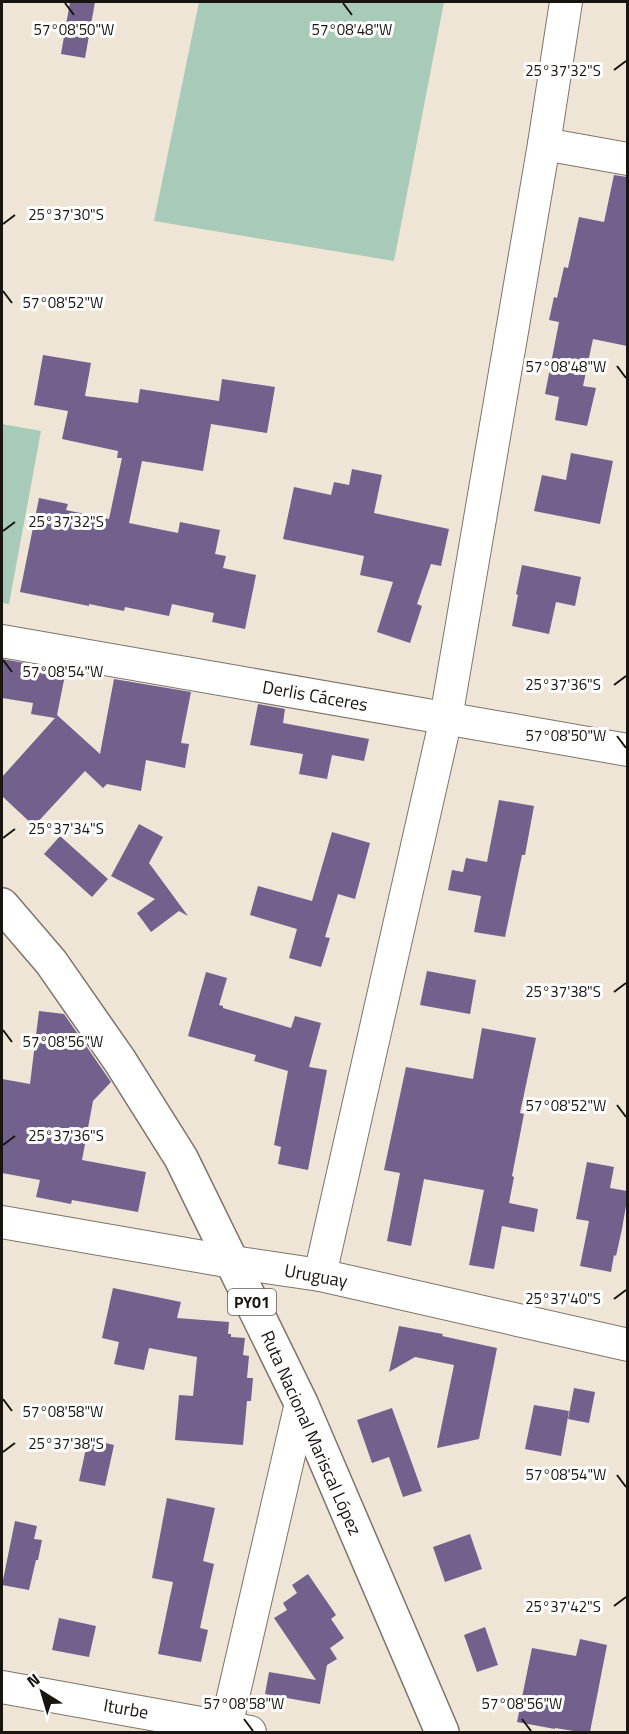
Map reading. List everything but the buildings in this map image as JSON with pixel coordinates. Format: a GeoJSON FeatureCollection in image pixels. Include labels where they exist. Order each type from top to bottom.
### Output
{"type":"FeatureCollection","features":[{"type":"Feature","properties":{"kind":"highway","name":"Ruta Nacional Mariscal López"},"geometry":{"type":"LineString","coordinates":[[2,905],[51,962],[120,1061],[180,1158],[301,1402],[442,1732]]}},
{"type":"Feature","properties":{"kind":"street"},"geometry":{"type":"LineString","coordinates":[[320,1275],[446,718],[566,2]]}},
{"type":"Feature","properties":{"kind":"street"},"geometry":{"type":"LineString","coordinates":[[544,144],[627,159]]}},
{"type":"Feature","properties":{"kind":"street","name":"Derlis Cáceres"},"geometry":{"type":"LineString","coordinates":[[2,641],[627,750]]}},
{"type":"Feature","properties":{"kind":"street","name":"Uruguay"},"geometry":{"type":"LineString","coordinates":[[2,1222],[320,1275],[627,1345]]}},
{"type":"Feature","properties":{"kind":"street"},"geometry":{"type":"LineString","coordinates":[[238,1730],[301,1402]]}},
{"type":"Feature","properties":{"kind":"street","name":"Iturbe"},"geometry":{"type":"LineString","coordinates":[[2,1687],[238,1730]]}},
{"type":"Feature","properties":{"kind":"green space"},"geometry":{"type":"Polygon","coordinates":[[[199,2],[444,2],[394,261],[154,221],[199,2]]]}},
{"type":"Feature","properties":{"kind":"green space"},"geometry":{"type":"Polygon","coordinates":[[[2,424],[41,431],[9,604],[2,603],[2,424]]]}}]}
